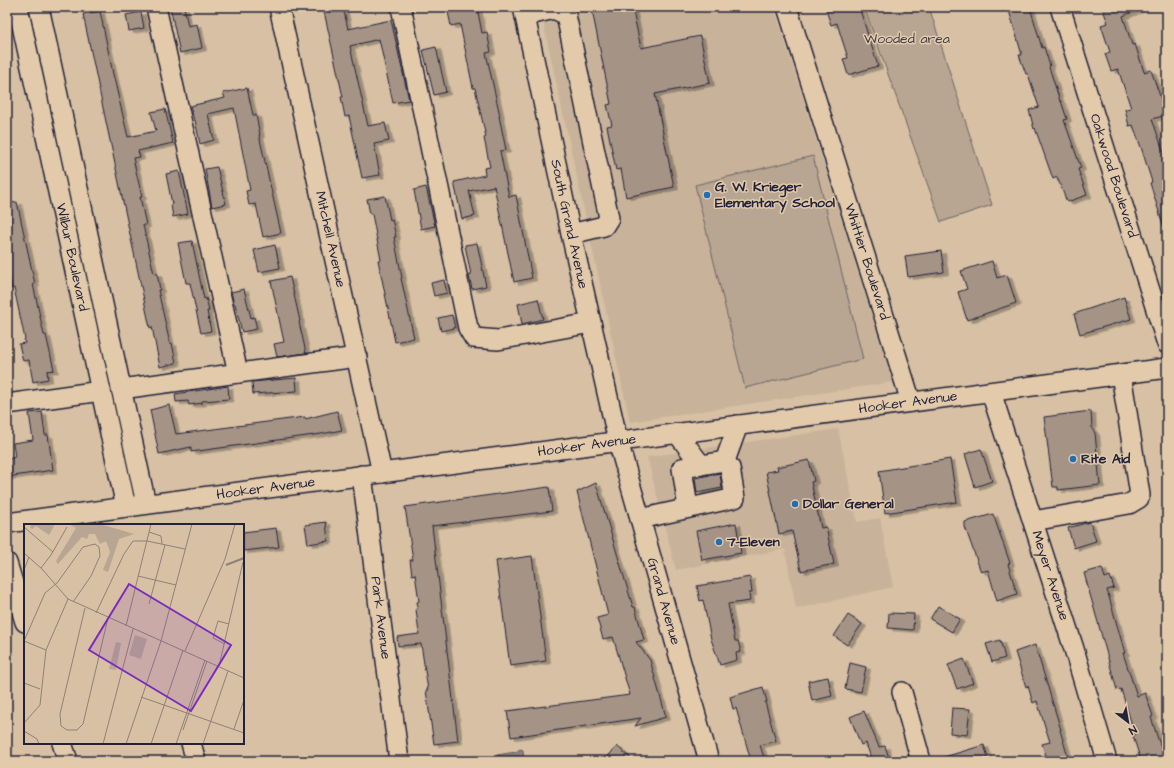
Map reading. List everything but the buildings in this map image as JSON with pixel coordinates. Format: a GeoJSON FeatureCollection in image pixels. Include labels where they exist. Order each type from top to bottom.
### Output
{"type":"FeatureCollection","features":[{"type":"Feature","properties":{"kind":"street","name":"Wilbur Boulevard"},"geometry":{"type":"LineString","coordinates":[[18,7],[126,507]]}},
{"type":"Feature","properties":{"kind":"street","name":"Wilbur Boulevard"},"geometry":{"type":"LineString","coordinates":[[39,7],[146,504]]}},
{"type":"Feature","properties":{"kind":"street"},"geometry":{"type":"LineString","coordinates":[[156,7],[238,373]]}},
{"type":"Feature","properties":{"kind":"street","name":"Mitchell Avenue"},"geometry":{"type":"LineString","coordinates":[[279,7],[382,472]]}},
{"type":"Feature","properties":{"kind":"street"},"geometry":{"type":"LineString","coordinates":[[401,7],[468,328],[474,338],[498,340],[591,323]]}},
{"type":"Feature","properties":{"kind":"street","name":"Whittier Boulevard"},"geometry":{"type":"LineString","coordinates":[[787,7],[911,402]]}},
{"type":"Feature","properties":{"kind":"street","name":"Oakwood Boulevard"},"geometry":{"type":"LineString","coordinates":[[1060,7],[1167,344]]}},
{"type":"Feature","properties":{"kind":"street"},"geometry":{"type":"LineString","coordinates":[[524,11],[554,9],[566,14],[568,22],[609,218],[604,226],[571,234]]}},
{"type":"Feature","properties":{"kind":"street","name":"South Grand Avenue"},"geometry":{"type":"LineString","coordinates":[[524,11],[571,234],[618,441]]}},
{"type":"Feature","properties":{"kind":"street"},"geometry":{"type":"LineString","coordinates":[[121,389],[356,357]]}},
{"type":"Feature","properties":{"kind":"street","name":"Hooker Avenue"},"geometry":{"type":"LineString","coordinates":[[7,522],[1167,368]]}},
{"type":"Feature","properties":{"kind":"street"},"geometry":{"type":"LineString","coordinates":[[1033,521],[1129,504],[1139,498],[1140,495],[1121,374]]}},
{"type":"Feature","properties":{"kind":"street"},"geometry":{"type":"LineString","coordinates":[[7,404],[101,391]]}},
{"type":"Feature","properties":{"kind":"street","name":"Meyer Avenue"},"geometry":{"type":"LineString","coordinates":[[990,392],[1074,649],[1107,761]]}},
{"type":"Feature","properties":{"kind":"street"},"geometry":{"type":"LineString","coordinates":[[725,461],[738,425]]}},
{"type":"Feature","properties":{"kind":"street"},"geometry":{"type":"LineString","coordinates":[[677,433],[701,465]]}},
{"type":"Feature","properties":{"kind":"street","name":"Grand Avenue"},"geometry":{"type":"LineString","coordinates":[[618,441],[709,761]]}},
{"type":"Feature","properties":{"kind":"street"},"geometry":{"type":"LineString","coordinates":[[688,508],[682,468],[725,461]]}},
{"type":"Feature","properties":{"kind":"street"},"geometry":{"type":"LineString","coordinates":[[640,519],[735,498],[730,468],[725,461]]}},
{"type":"Feature","properties":{"kind":"street","name":"Park Avenue"},"geometry":{"type":"LineString","coordinates":[[362,475],[399,761]]}},
{"type":"Feature","properties":{"kind":"street"},"geometry":{"type":"LineString","coordinates":[[7,563],[24,619]]}},
{"type":"Feature","properties":{"kind":"street"},"geometry":{"type":"LineString","coordinates":[[902,692],[921,761]]}},
{"type":"Feature","properties":{"kind":"street"},"geometry":{"type":"LineString","coordinates":[[62,744],[68,761]]}},
{"type":"Feature","properties":{"kind":"street"},"geometry":{"type":"LineString","coordinates":[[191,744],[196,761]]}},
{"type":"Feature","properties":{"kind":"shaded area","name":"G. W. Krieger Elementary School"},"geometry":{"type":"Polygon","coordinates":[[[540,7],[774,7],[893,382],[630,422],[540,7]]]}},
{"type":"Feature","properties":{"kind":"shaded area"},"geometry":{"type":"Polygon","coordinates":[[[838,429],[857,522],[880,518],[893,587],[796,609],[785,549],[676,570],[647,457],[838,429]]]}},
{"type":"Feature","properties":{"kind":"shaded area"},"geometry":{"type":"Polygon","coordinates":[[[520,749],[523,750],[524,761],[497,761],[497,755],[516,752],[520,749]]]}},
{"type":"Feature","properties":{"kind":"green space","name":"Wooded area"},"geometry":{"type":"Polygon","coordinates":[[[864,7],[929,7],[992,205],[941,222],[864,7]]]}},
{"type":"Feature","properties":{"kind":"green space"},"geometry":{"type":"Polygon","coordinates":[[[813,156],[863,359],[745,388],[695,185],[813,156]]]}},
{"type":"Feature","properties":{"kind":"place","name":"G. W. Krieger Elementary School"},"geometry":{"type":"Point","coordinates":[707,195]}},
{"type":"Feature","properties":{"kind":"place","name":"Rite Aid"},"geometry":{"type":"Point","coordinates":[1073,459]}},
{"type":"Feature","properties":{"kind":"place","name":"Dollar General"},"geometry":{"type":"Point","coordinates":[795,504]}},
{"type":"Feature","properties":{"kind":"place","name":"7-Eleven"},"geometry":{"type":"Point","coordinates":[719,542]}}]}
